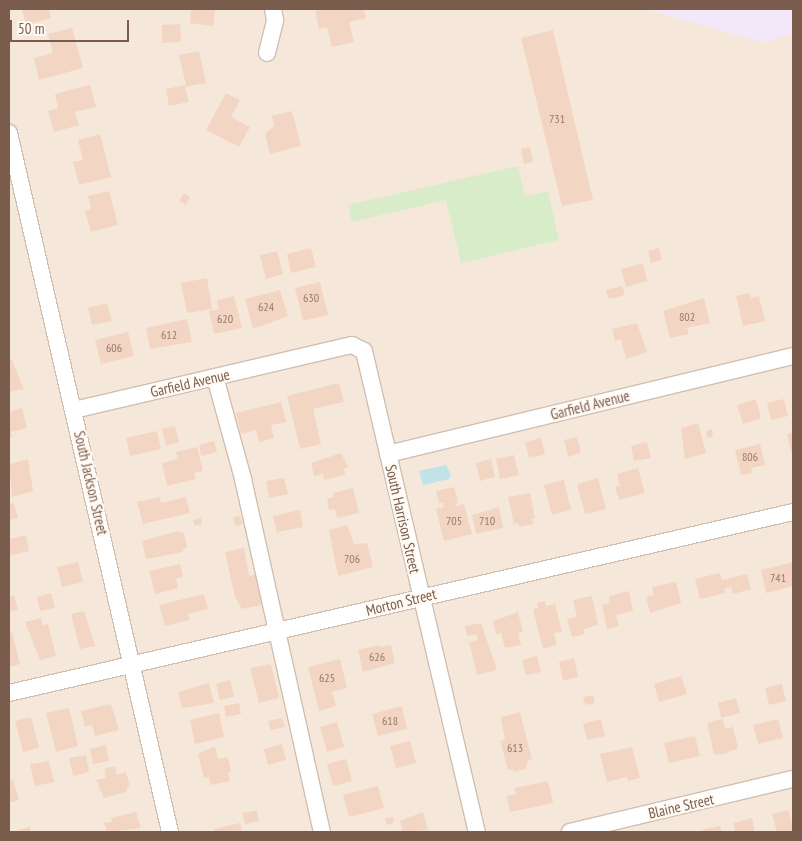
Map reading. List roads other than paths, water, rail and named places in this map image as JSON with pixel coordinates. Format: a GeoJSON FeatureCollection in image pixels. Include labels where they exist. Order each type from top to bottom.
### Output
{"type":"FeatureCollection","features":[{"type":"Feature","properties":{"kind":"street"},"geometry":{"type":"LineString","coordinates":[[267,53],[275,20],[273,9]]}},
{"type":"Feature","properties":{"kind":"street","name":"South Jackson Street"},"geometry":{"type":"LineString","coordinates":[[9,133],[170,832]]}},
{"type":"Feature","properties":{"kind":"street","name":"Garfield Avenue"},"geometry":{"type":"LineString","coordinates":[[74,410],[352,345],[364,351]]}},
{"type":"Feature","properties":{"kind":"street","name":"South Harrison Street"},"geometry":{"type":"LineString","coordinates":[[364,351],[477,832]]}},
{"type":"Feature","properties":{"kind":"street","name":"Garfield Avenue"},"geometry":{"type":"LineString","coordinates":[[388,454],[793,356]]}},
{"type":"Feature","properties":{"kind":"street"},"geometry":{"type":"LineString","coordinates":[[215,377],[243,479],[275,632],[322,832]]}},
{"type":"Feature","properties":{"kind":"street","name":"Morton Street"},"geometry":{"type":"LineString","coordinates":[[9,693],[793,512]]}},
{"type":"Feature","properties":{"kind":"street","name":"Blaine Street"},"geometry":{"type":"LineString","coordinates":[[570,832],[793,780]]}},
{"type":"Feature","properties":{"kind":"water"},"geometry":{"type":"Polygon","coordinates":[[[446,465],[451,475],[449,479],[423,485],[419,471],[446,465]]]}}]}
